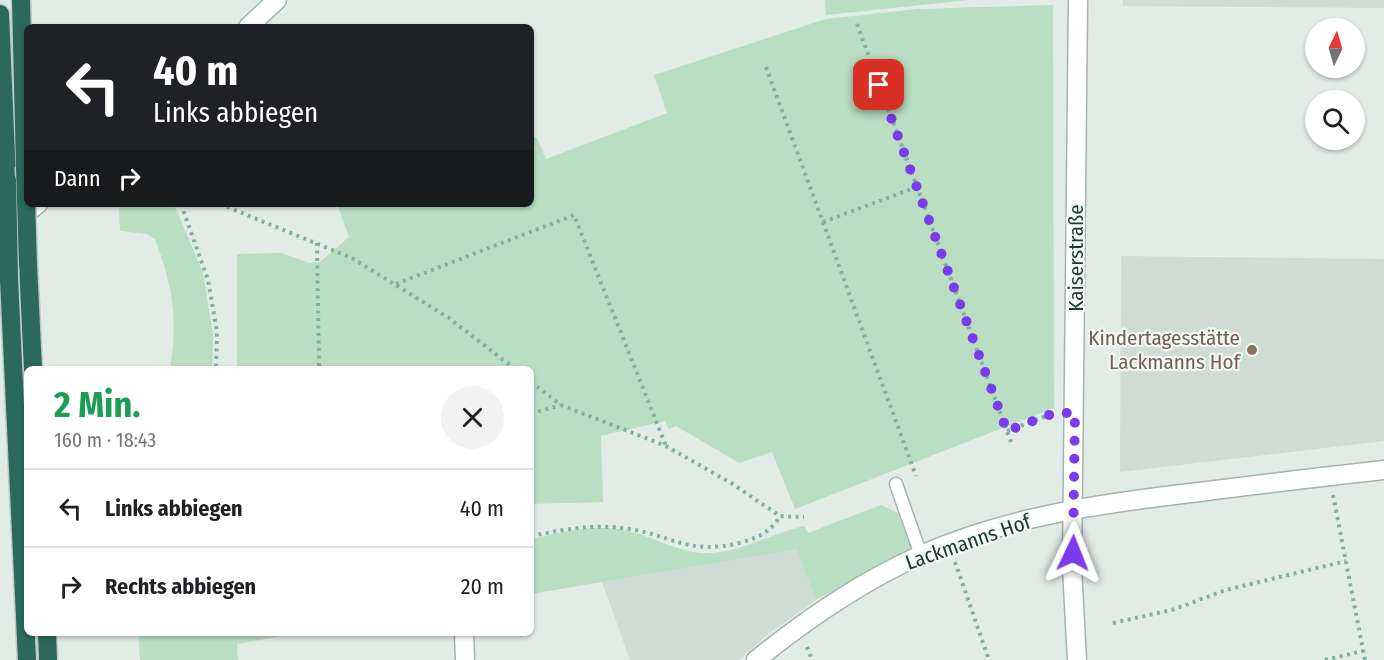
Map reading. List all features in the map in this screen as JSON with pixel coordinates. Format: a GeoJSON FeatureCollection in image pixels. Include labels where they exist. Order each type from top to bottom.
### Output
{"type":"FeatureCollection","features":[{"type":"Feature","properties":{"kind":"highway"},"geometry":{"type":"LineString","coordinates":[[21,0],[24,125]]}},
{"type":"Feature","properties":{"kind":"highway"},"geometry":{"type":"LineString","coordinates":[[0,14],[9,279],[24,596]]}},
{"type":"Feature","properties":{"kind":"highway"},"geometry":{"type":"LineString","coordinates":[[26,207],[33,366]]}},
{"type":"Feature","properties":{"kind":"highway"},"geometry":{"type":"LineString","coordinates":[[26,636],[27,660]]}},
{"type":"Feature","properties":{"kind":"highway"},"geometry":{"type":"LineString","coordinates":[[46,636],[48,660]]}},
{"type":"Feature","properties":{"kind":"street"},"geometry":{"type":"LineString","coordinates":[[251,24],[277,0]]}},
{"type":"Feature","properties":{"kind":"street","name":"Kaiserstraße"},"geometry":{"type":"LineString","coordinates":[[1077,660],[1072,568],[1078,0]]}},
{"type":"Feature","properties":{"kind":"street"},"geometry":{"type":"LineString","coordinates":[[0,234],[34,207]]}},
{"type":"Feature","properties":{"kind":"street","name":"Lackmanns Hof"},"geometry":{"type":"LineString","coordinates":[[756,660],[821,610],[887,571],[948,544],[1007,524],[1074,508],[1384,470]]}},
{"type":"Feature","properties":{"kind":"street"},"geometry":{"type":"LineString","coordinates":[[464,636],[465,660]]}},
{"type":"Feature","properties":{"kind":"lane"},"geometry":{"type":"LineString","coordinates":[[896,484],[921,555]]}},
{"type":"Feature","properties":{"kind":"path"},"geometry":{"type":"LineString","coordinates":[[857,24],[1011,442]]}},
{"type":"Feature","properties":{"kind":"path"},"geometry":{"type":"LineString","coordinates":[[766,67],[916,476]]}},
{"type":"Feature","properties":{"kind":"path"},"geometry":{"type":"LineString","coordinates":[[822,222],[917,187]]}},
{"type":"Feature","properties":{"kind":"path"},"geometry":{"type":"LineString","coordinates":[[182,207],[208,280],[217,332],[216,366]]}},
{"type":"Feature","properties":{"kind":"path"},"geometry":{"type":"LineString","coordinates":[[228,207],[352,258],[449,318],[511,366]]}},
{"type":"Feature","properties":{"kind":"path"},"geometry":{"type":"LineString","coordinates":[[396,284],[574,215],[666,446]]}},
{"type":"Feature","properties":{"kind":"path"},"geometry":{"type":"LineString","coordinates":[[317,243],[320,366]]}},
{"type":"Feature","properties":{"kind":"path"},"geometry":{"type":"LineString","coordinates":[[534,384],[561,405],[666,446],[731,483],[780,516],[804,517]]}},
{"type":"Feature","properties":{"kind":"path"},"geometry":{"type":"LineString","coordinates":[[534,413],[561,405]]}},
{"type":"Feature","properties":{"kind":"path"},"geometry":{"type":"LineString","coordinates":[[1007,431],[1054,413],[1075,413]]}},
{"type":"Feature","properties":{"kind":"path"},"geometry":{"type":"LineString","coordinates":[[1330,476],[1365,660]]}},
{"type":"Feature","properties":{"kind":"path"},"geometry":{"type":"LineString","coordinates":[[534,536],[591,526],[623,528],[697,548],[713,548],[750,540],[771,530],[780,516]]}},
{"type":"Feature","properties":{"kind":"path"},"geometry":{"type":"LineString","coordinates":[[948,544],[989,660]]}},
{"type":"Feature","properties":{"kind":"path"},"geometry":{"type":"LineString","coordinates":[[1113,622],[1172,610],[1226,590],[1346,561]]}},
{"type":"Feature","properties":{"kind":"path"},"geometry":{"type":"LineString","coordinates":[[1325,660],[1363,651]]}},
{"type":"Feature","properties":{"kind":"shaded area"},"geometry":{"type":"Polygon","coordinates":[[[1123,0],[1384,0],[1384,8],[1123,6],[1123,0]]]}},
{"type":"Feature","properties":{"kind":"shaded area","name":"Kindertagesstätte Lackmanns Hof"},"geometry":{"type":"Polygon","coordinates":[[[1121,256],[1384,259],[1384,441],[1120,472],[1121,256]]]}},
{"type":"Feature","properties":{"kind":"shaded area"},"geometry":{"type":"Polygon","coordinates":[[[798,548],[816,600],[767,635],[739,660],[630,660],[602,582],[798,548]]]}},
{"type":"Feature","properties":{"kind":"green space"},"geometry":{"type":"Polygon","coordinates":[[[825,0],[969,0],[826,15],[825,0]]]}},
{"type":"Feature","properties":{"kind":"green space"},"geometry":{"type":"Polygon","coordinates":[[[1053,5],[1054,408],[795,509],[772,452],[739,463],[676,426],[669,429],[665,421],[601,436],[603,502],[534,504],[534,366],[237,366],[237,254],[282,253],[309,263],[320,262],[349,237],[338,207],[534,207],[534,136],[537,138],[546,159],[667,113],[654,75],[826,19],[917,9],[1053,5]]]}},
{"type":"Feature","properties":{"kind":"green space"},"geometry":{"type":"Polygon","coordinates":[[[119,207],[175,207],[203,273],[213,335],[212,366],[170,366],[174,318],[170,288],[155,239],[146,234],[120,231],[119,207]]]}},
{"type":"Feature","properties":{"kind":"green space"},"geometry":{"type":"Polygon","coordinates":[[[881,505],[898,513],[911,548],[816,600],[797,549],[534,593],[534,538],[577,530],[612,528],[634,532],[685,550],[707,553],[732,550],[804,526],[808,533],[881,505]]]}},
{"type":"Feature","properties":{"kind":"green space"},"geometry":{"type":"Polygon","coordinates":[[[138,636],[282,636],[237,644],[238,660],[140,660],[138,636]]]}},
{"type":"Feature","properties":{"kind":"place","name":"Kindertagesstätte Lackmanns Hof"},"geometry":{"type":"Point","coordinates":[1252,350]}},
{"type":"Feature","properties":{"kind":"route"},"geometry":{"type":"LineString","coordinates":[[879,85],[1007,431],[1054,413],[1075,413],[1073,553]]}}]}
